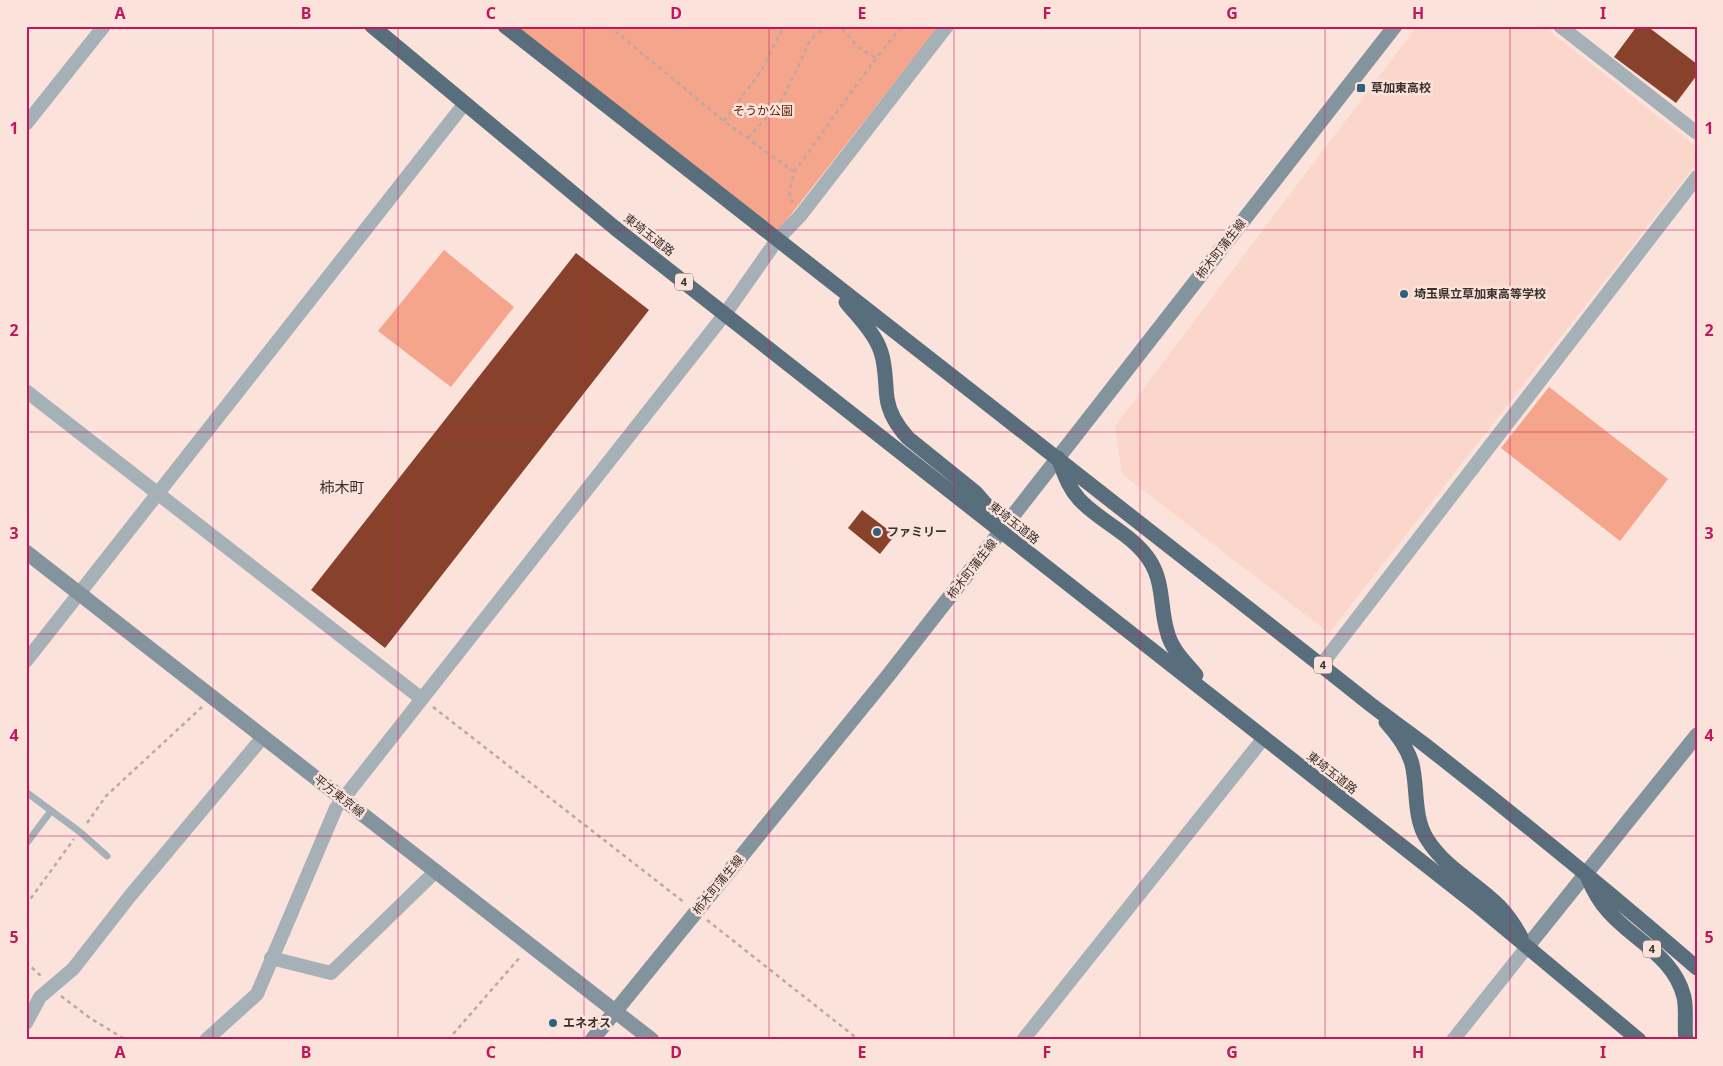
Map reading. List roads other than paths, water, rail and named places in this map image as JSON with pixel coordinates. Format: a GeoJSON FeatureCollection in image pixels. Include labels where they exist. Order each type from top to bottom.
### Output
{"type":"FeatureCollection","features":[{"type":"Feature","properties":{"kind":"highway","name":"東埼玉道路"},"geometry":{"type":"LineString","coordinates":[[372,26],[615,228],[1470,899],[1639,1040]]}},
{"type":"Feature","properties":{"kind":"highway","name":"4"},"geometry":{"type":"LineString","coordinates":[[504,26],[831,283],[1322,664],[1586,874],[1697,968]]}},
{"type":"Feature","properties":{"kind":"highway","name":"4"},"geometry":{"type":"LineString","coordinates":[[831,283],[874,337],[881,351],[887,400],[900,429],[908,438],[974,492],[989,508],[1000,532]]}},
{"type":"Feature","properties":{"kind":"highway","name":"4"},"geometry":{"type":"LineString","coordinates":[[1058,458],[1067,483],[1079,500],[1139,547],[1150,561],[1157,575],[1162,594],[1167,632],[1173,646],[1222,704]]}},
{"type":"Feature","properties":{"kind":"highway","name":"4"},"geometry":{"type":"LineString","coordinates":[[1371,704],[1390,726],[1412,763],[1419,820],[1425,837],[1448,865],[1499,906],[1515,925],[1527,947]]}},
{"type":"Feature","properties":{"kind":"highway","name":"4"},"geometry":{"type":"LineString","coordinates":[[1586,874],[1596,896],[1608,912],[1660,956],[1676,978],[1684,996],[1686,1040]]}},
{"type":"Feature","properties":{"kind":"main road","name":"柿木町蒲生線"},"geometry":{"type":"LineString","coordinates":[[592,1040],[887,677],[1394,26]]}},
{"type":"Feature","properties":{"kind":"main road","name":"平方東京線"},"geometry":{"type":"LineString","coordinates":[[26,552],[652,1040]]}},
{"type":"Feature","properties":{"kind":"main road"},"geometry":{"type":"LineString","coordinates":[[1527,947],[1697,735]]}},
{"type":"Feature","properties":{"kind":"street"},"geometry":{"type":"LineString","coordinates":[[26,124],[104,26]]}},
{"type":"Feature","properties":{"kind":"street"},"geometry":{"type":"LineString","coordinates":[[206,1040],[257,994],[336,808],[343,798],[725,314],[777,240],[800,216],[947,26]]}},
{"type":"Feature","properties":{"kind":"street"},"geometry":{"type":"LineString","coordinates":[[1560,26],[1697,133]]}},
{"type":"Feature","properties":{"kind":"street"},"geometry":{"type":"LineString","coordinates":[[26,661],[465,103]]}},
{"type":"Feature","properties":{"kind":"street"},"geometry":{"type":"LineString","coordinates":[[1322,664],[1697,177]]}},
{"type":"Feature","properties":{"kind":"street"},"geometry":{"type":"LineString","coordinates":[[26,391],[422,699]]}},
{"type":"Feature","properties":{"kind":"street"},"geometry":{"type":"LineString","coordinates":[[26,1023],[40,997],[73,969],[118,910],[263,737]]}},
{"type":"Feature","properties":{"kind":"street"},"geometry":{"type":"LineString","coordinates":[[1023,1040],[1263,738]]}},
{"type":"Feature","properties":{"kind":"street"},"geometry":{"type":"LineString","coordinates":[[271,958],[331,973],[436,871]]}},
{"type":"Feature","properties":{"kind":"street"},"geometry":{"type":"LineString","coordinates":[[1453,1040],[1527,947]]}},
{"type":"Feature","properties":{"kind":"lane"},"geometry":{"type":"LineString","coordinates":[[26,792],[80,832],[107,856]]}},
{"type":"Feature","properties":{"kind":"lane"},"geometry":{"type":"LineString","coordinates":[[26,844],[51,811]]}},
{"type":"Feature","properties":{"kind":"place","name":"草加東高校"},"geometry":{"type":"Point","coordinates":[1361,88]}},
{"type":"Feature","properties":{"kind":"place","name":"埼玉県立草加東高等学校"},"geometry":{"type":"Point","coordinates":[1404,294]}},
{"type":"Feature","properties":{"kind":"place","name":"ファミリー"},"geometry":{"type":"Point","coordinates":[877,532]}},
{"type":"Feature","properties":{"kind":"place","name":"エネオス"},"geometry":{"type":"Point","coordinates":[553,1023]}},
{"type":"Feature","properties":{"kind":"district","name":"柿木町"},"geometry":{"type":"Point","coordinates":[342,488]}},
{"type":"Feature","properties":{"kind":"park label","name":"そうか公園"},"geometry":{"type":"Point","coordinates":[763,111]}}]}
